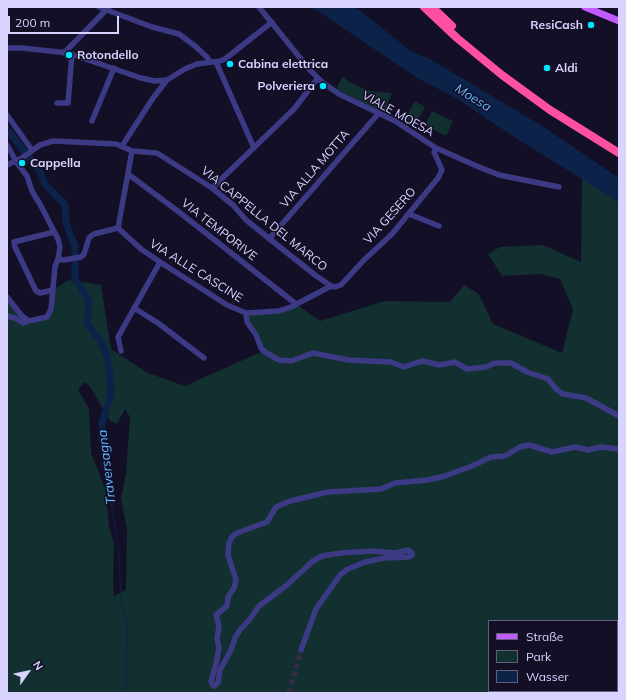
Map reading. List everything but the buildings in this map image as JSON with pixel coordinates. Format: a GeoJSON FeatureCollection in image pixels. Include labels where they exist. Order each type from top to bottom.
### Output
{"type":"FeatureCollection","features":[{"type":"Feature","properties":{"kind":"highway"},"geometry":{"type":"LineString","coordinates":[[424,7],[472,51],[513,83],[545,106],[619,153]]}},
{"type":"Feature","properties":{"kind":"highway"},"geometry":{"type":"LineString","coordinates":[[432,7],[465,38],[506,71],[550,103],[619,147]]}},
{"type":"Feature","properties":{"kind":"main road"},"geometry":{"type":"LineString","coordinates":[[584,7],[619,21]]}},
{"type":"Feature","properties":{"kind":"street"},"geometry":{"type":"LineString","coordinates":[[99,7],[107,8],[152,27],[179,34],[213,62],[254,148]]}},
{"type":"Feature","properties":{"kind":"street","name":"VIALE MOESA"},"geometry":{"type":"LineString","coordinates":[[259,7],[318,78],[339,94],[395,122],[436,148],[499,175],[559,187]]}},
{"type":"Feature","properties":{"kind":"street"},"geometry":{"type":"LineString","coordinates":[[64,53],[107,8]]}},
{"type":"Feature","properties":{"kind":"street"},"geometry":{"type":"LineString","coordinates":[[7,165],[22,158],[43,143],[49,141],[120,145],[167,80],[185,69],[197,64],[222,60],[228,57],[272,22]]}},
{"type":"Feature","properties":{"kind":"street"},"geometry":{"type":"LineString","coordinates":[[7,48],[22,48],[72,54],[146,79],[167,80]]}},
{"type":"Feature","properties":{"kind":"street"},"geometry":{"type":"LineString","coordinates":[[57,103],[68,103],[72,54]]}},
{"type":"Feature","properties":{"kind":"street"},"geometry":{"type":"LineString","coordinates":[[92,121],[114,68]]}},
{"type":"Feature","properties":{"kind":"street"},"geometry":{"type":"LineString","coordinates":[[212,188],[294,109],[318,78]]}},
{"type":"Feature","properties":{"kind":"street","name":"VIA ALLA MOTTA"},"geometry":{"type":"LineString","coordinates":[[269,238],[378,114]]}},
{"type":"Feature","properties":{"kind":"street"},"geometry":{"type":"LineString","coordinates":[[7,115],[31,151]]}},
{"type":"Feature","properties":{"kind":"street"},"geometry":{"type":"LineString","coordinates":[[7,145],[27,176],[32,191],[60,245],[55,267],[50,314],[46,318],[23,323],[15,318],[7,316]]}},
{"type":"Feature","properties":{"kind":"street","name":"VIA CAPPELLA DEL MARCO"},"geometry":{"type":"LineString","coordinates":[[120,145],[132,151],[154,152],[161,155],[212,188],[233,205],[246,220],[331,286]]}},
{"type":"Feature","properties":{"kind":"street","name":"VIA GESERO"},"geometry":{"type":"LineString","coordinates":[[331,286],[341,285],[364,260],[392,234],[441,174],[441,165],[434,152],[436,148]]}},
{"type":"Feature","properties":{"kind":"street"},"geometry":{"type":"LineString","coordinates":[[58,259],[68,260],[81,257],[84,254],[90,236],[118,228],[132,151]]}},
{"type":"Feature","properties":{"kind":"street"},"geometry":{"type":"LineString","coordinates":[[7,160],[16,161]]}},
{"type":"Feature","properties":{"kind":"street","name":"VIA TEMPORIVE"},"geometry":{"type":"LineString","coordinates":[[128,174],[296,304]]}},
{"type":"Feature","properties":{"kind":"street"},"geometry":{"type":"LineString","coordinates":[[409,214],[439,226]]}},
{"type":"Feature","properties":{"kind":"street","name":"VIA ALLE CASCINE"},"geometry":{"type":"LineString","coordinates":[[118,228],[141,249],[160,262],[227,305],[246,313],[279,310],[296,304],[331,286]]}},
{"type":"Feature","properties":{"kind":"street"},"geometry":{"type":"LineString","coordinates":[[53,290],[40,293],[36,291],[14,242],[54,232]]}},
{"type":"Feature","properties":{"kind":"street"},"geometry":{"type":"LineString","coordinates":[[121,351],[118,337],[160,262]]}},
{"type":"Feature","properties":{"kind":"street"},"geometry":{"type":"LineString","coordinates":[[7,297],[22,316],[32,321]]}},
{"type":"Feature","properties":{"kind":"street"},"geometry":{"type":"LineString","coordinates":[[134,308],[158,323],[204,358]]}},
{"type":"Feature","properties":{"kind":"street"},"geometry":{"type":"LineString","coordinates":[[246,313],[247,322],[265,352],[282,361],[291,360],[313,353],[348,360],[391,362],[404,366],[422,361],[440,365],[456,362],[467,369],[495,363],[511,363],[527,372],[548,380],[563,394],[586,398],[619,416]]}},
{"type":"Feature","properties":{"kind":"street"},"geometry":{"type":"LineString","coordinates":[[301,650],[316,608],[340,575],[356,565],[365,562],[384,558],[409,557],[412,553],[408,550],[396,553],[371,551],[342,553],[322,556],[313,561],[287,585],[259,606],[235,638],[232,650],[220,670],[218,683],[214,686],[211,681],[219,648],[217,638],[219,626],[216,615],[228,606],[228,597],[234,588],[236,580],[228,555],[229,543],[232,537],[237,533],[267,522],[276,507],[290,501],[328,492],[381,489],[395,483],[428,480],[445,476],[491,457],[505,456],[516,449],[529,445],[549,451],[575,447],[588,450],[601,447],[619,449]]}},
{"type":"Feature","properties":{"kind":"green space"},"geometry":{"type":"Polygon","coordinates":[[[343,76],[347,81],[367,90],[392,93],[384,112],[336,89],[343,76]]]}},
{"type":"Feature","properties":{"kind":"green space"},"geometry":{"type":"Polygon","coordinates":[[[415,101],[425,107],[415,125],[405,119],[415,101]]]}},
{"type":"Feature","properties":{"kind":"green space"},"geometry":{"type":"Polygon","coordinates":[[[432,111],[453,121],[446,136],[425,125],[432,111]]]}},
{"type":"Feature","properties":{"kind":"green space"},"geometry":{"type":"Polygon","coordinates":[[[582,179],[619,202],[619,693],[7,693],[7,302],[14,306],[27,320],[46,318],[53,290],[69,280],[101,285],[111,349],[148,373],[185,386],[263,351],[246,313],[279,311],[296,304],[320,321],[385,301],[450,302],[464,285],[479,294],[493,324],[562,353],[573,309],[560,279],[540,274],[502,276],[488,254],[500,247],[543,245],[581,262],[582,179]],[[85,382],[78,389],[89,409],[91,453],[105,488],[109,527],[114,543],[114,596],[126,590],[127,530],[121,498],[126,474],[130,417],[125,409],[117,424],[110,421],[91,388],[85,382]]]}},
{"type":"Feature","properties":{"kind":"water","name":"Moesa"},"geometry":{"type":"Polygon","coordinates":[[[312,7],[354,7],[411,51],[428,58],[539,124],[619,178],[619,202],[517,139],[456,98],[417,78],[312,7]]]}},
{"type":"Feature","properties":{"kind":"waterway","name":"Traversagna"},"geometry":{"type":"LineString","coordinates":[[7,129],[40,172],[45,184],[65,205],[66,223],[75,246],[75,278],[89,304],[87,324],[99,339],[107,356],[110,374],[111,395],[102,423],[102,440]]}},
{"type":"Feature","properties":{"kind":"waterway","name":"Traversagna"},"geometry":{"type":"LineString","coordinates":[[102,440],[119,554],[121,601],[127,624],[126,693]]}},
{"type":"Feature","properties":{"kind":"tunnel"},"geometry":{"type":"LineString","coordinates":[[289,693],[301,650]]}},
{"type":"Feature","properties":{"kind":"place","name":"ResiCash"},"geometry":{"type":"Point","coordinates":[591,25]}},
{"type":"Feature","properties":{"kind":"place","name":"Rotondello"},"geometry":{"type":"Point","coordinates":[69,55]}},
{"type":"Feature","properties":{"kind":"place","name":"Cabina elettrica"},"geometry":{"type":"Point","coordinates":[230,64]}},
{"type":"Feature","properties":{"kind":"place","name":"Aldi"},"geometry":{"type":"Point","coordinates":[547,68]}},
{"type":"Feature","properties":{"kind":"place","name":"Polveriera"},"geometry":{"type":"Point","coordinates":[323,86]}},
{"type":"Feature","properties":{"kind":"place","name":"Cappella"},"geometry":{"type":"Point","coordinates":[22,163]}}]}
